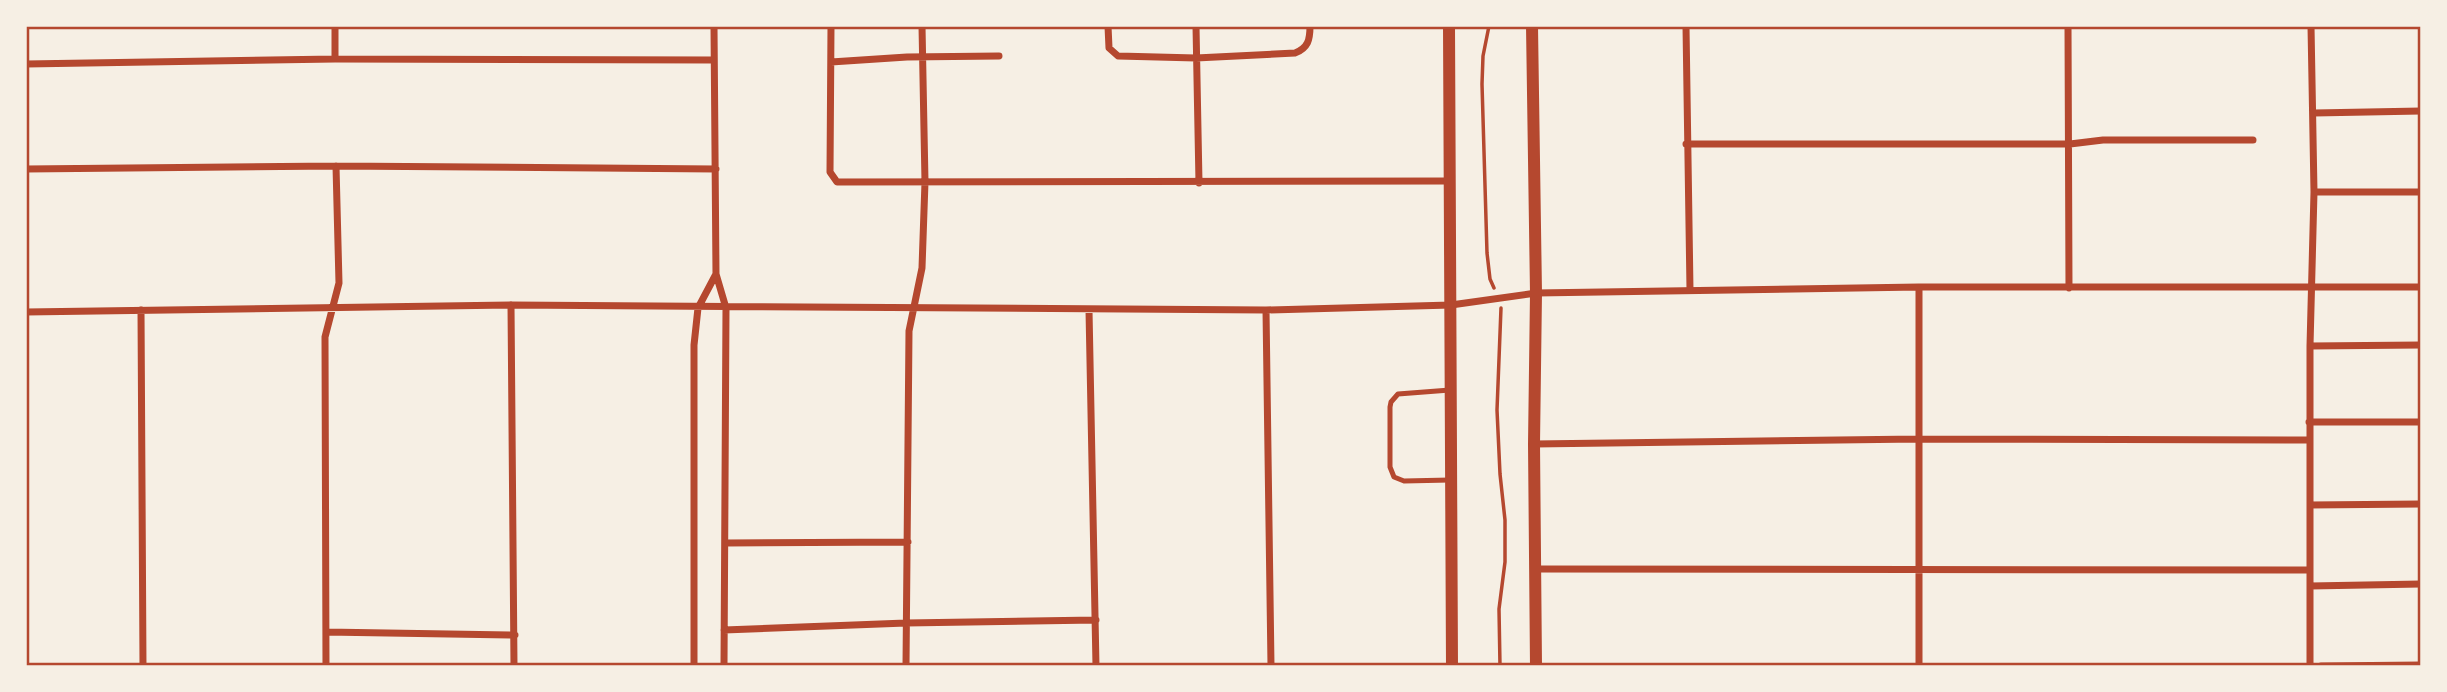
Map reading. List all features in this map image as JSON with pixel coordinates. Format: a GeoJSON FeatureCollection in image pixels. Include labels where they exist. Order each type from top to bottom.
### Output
{"type":"FeatureCollection","features":[{"type":"Feature","properties":{"kind":"street"},"geometry":{"type":"LineString","coordinates":[[335,26],[335,59]]}},
{"type":"Feature","properties":{"kind":"street"},"geometry":{"type":"LineString","coordinates":[[714,26],[716,274],[726,308],[724,666]]}},
{"type":"Feature","properties":{"kind":"street"},"geometry":{"type":"LineString","coordinates":[[831,26],[830,172],[837,182],[1450,181]]}},
{"type":"Feature","properties":{"kind":"street"},"geometry":{"type":"LineString","coordinates":[[906,666],[909,331],[922,268],[925,181],[922,26]]}},
{"type":"Feature","properties":{"kind":"street"},"geometry":{"type":"LineString","coordinates":[[1108,26],[1108,41],[1113,54],[1122,57],[1196,58],[1295,53],[1306,47],[1310,26]]}},
{"type":"Feature","properties":{"kind":"street"},"geometry":{"type":"LineString","coordinates":[[1196,26],[1199,183]]}},
{"type":"Feature","properties":{"kind":"street"},"geometry":{"type":"LineString","coordinates":[[1449,26],[1452,666]]}},
{"type":"Feature","properties":{"kind":"street"},"geometry":{"type":"LineString","coordinates":[[1531,26],[1536,293],[1536,666]]}},
{"type":"Feature","properties":{"kind":"street"},"geometry":{"type":"LineString","coordinates":[[1686,26],[1690,290]]}},
{"type":"Feature","properties":{"kind":"street"},"geometry":{"type":"LineString","coordinates":[[2068,26],[2069,288]]}},
{"type":"Feature","properties":{"kind":"street"},"geometry":{"type":"LineString","coordinates":[[2310,666],[2309,422],[2314,192],[2311,26]]}},
{"type":"Feature","properties":{"kind":"street"},"geometry":{"type":"LineString","coordinates":[[831,62],[923,56],[999,56]]}},
{"type":"Feature","properties":{"kind":"street"},"geometry":{"type":"LineString","coordinates":[[26,64],[335,59],[714,60]]}},
{"type":"Feature","properties":{"kind":"street"},"geometry":{"type":"LineString","coordinates":[[2314,113],[2421,111]]}},
{"type":"Feature","properties":{"kind":"street"},"geometry":{"type":"LineString","coordinates":[[1686,144],[2070,144],[2103,140],[2253,140]]}},
{"type":"Feature","properties":{"kind":"street"},"geometry":{"type":"LineString","coordinates":[[26,169],[336,166],[716,169]]}},
{"type":"Feature","properties":{"kind":"street"},"geometry":{"type":"LineString","coordinates":[[326,666],[325,337],[339,283],[336,166]]}},
{"type":"Feature","properties":{"kind":"street"},"geometry":{"type":"LineString","coordinates":[[2314,192],[2421,192]]}},
{"type":"Feature","properties":{"kind":"street"},"geometry":{"type":"LineString","coordinates":[[694,666],[694,345],[698,307],[716,274]]}},
{"type":"Feature","properties":{"kind":"street"},"geometry":{"type":"LineString","coordinates":[[1919,287],[1919,666]]}},
{"type":"Feature","properties":{"kind":"street"},"geometry":{"type":"LineString","coordinates":[[26,312],[511,305],[1266,310],[1451,305],[1536,293],[1919,287],[2421,287]]}},
{"type":"Feature","properties":{"kind":"street"},"geometry":{"type":"LineString","coordinates":[[511,305],[514,666]]}},
{"type":"Feature","properties":{"kind":"street"},"geometry":{"type":"LineString","coordinates":[[141,310],[143,666]]}},
{"type":"Feature","properties":{"kind":"street"},"geometry":{"type":"LineString","coordinates":[[1089,310],[1096,666]]}},
{"type":"Feature","properties":{"kind":"street"},"geometry":{"type":"LineString","coordinates":[[1266,310],[1271,666]]}},
{"type":"Feature","properties":{"kind":"street"},"geometry":{"type":"LineString","coordinates":[[2310,346],[2421,345]]}},
{"type":"Feature","properties":{"kind":"street"},"geometry":{"type":"LineString","coordinates":[[2309,422],[2421,422]]}},
{"type":"Feature","properties":{"kind":"street"},"geometry":{"type":"LineString","coordinates":[[1534,444],[1918,439],[2310,440]]}},
{"type":"Feature","properties":{"kind":"street"},"geometry":{"type":"LineString","coordinates":[[2310,505],[2421,504]]}},
{"type":"Feature","properties":{"kind":"street"},"geometry":{"type":"LineString","coordinates":[[726,543],[908,542]]}},
{"type":"Feature","properties":{"kind":"street"},"geometry":{"type":"LineString","coordinates":[[1535,569],[2310,570]]}},
{"type":"Feature","properties":{"kind":"street"},"geometry":{"type":"LineString","coordinates":[[2310,586],[2421,584]]}},
{"type":"Feature","properties":{"kind":"street"},"geometry":{"type":"LineString","coordinates":[[724,630],[906,623],[1096,620]]}},
{"type":"Feature","properties":{"kind":"street"},"geometry":{"type":"LineString","coordinates":[[326,632],[515,635]]}},
{"type":"Feature","properties":{"kind":"street"},"geometry":{"type":"LineString","coordinates":[[2321,666],[2421,665]]}},
{"type":"Feature","properties":{"kind":"lane"},"geometry":{"type":"LineString","coordinates":[[1450,390],[1404,392],[1394,397],[1390,407],[1390,467],[1394,477],[1399,480],[1452,480]]}},
{"type":"Feature","properties":{"kind":"path"},"geometry":{"type":"LineString","coordinates":[[1489,26],[1483,56],[1482,84],[1487,253],[1490,279],[1499,298],[1502,314],[1497,410],[1505,520],[1505,562],[1499,609],[1500,666]]}}]}
